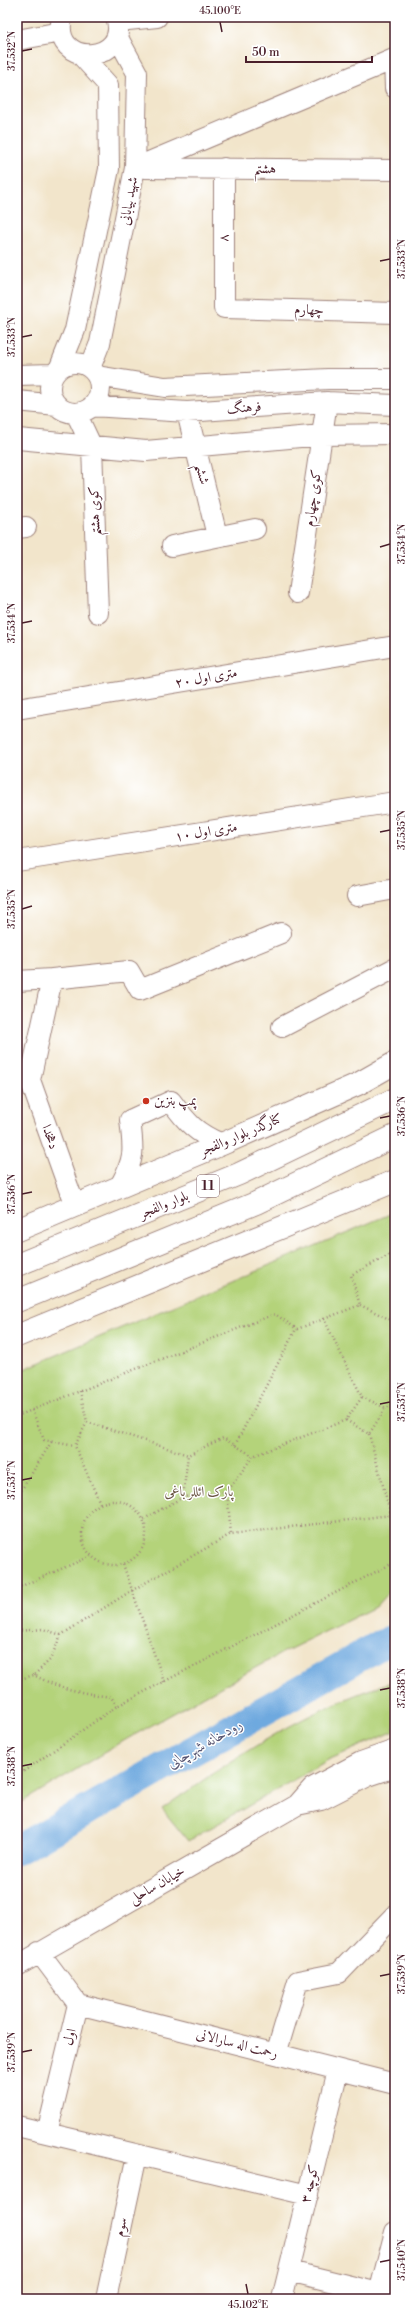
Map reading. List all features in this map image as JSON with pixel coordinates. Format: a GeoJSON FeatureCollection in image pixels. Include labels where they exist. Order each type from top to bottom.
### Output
{"type":"FeatureCollection","features":[{"type":"Feature","properties":{"kind":"main road","name":"کنارگذر بلوار والفجر"},"geometry":{"type":"LineString","coordinates":[[17,1230],[222,1144],[358,1084],[395,1063]]}},
{"type":"Feature","properties":{"kind":"main road","name":"بلوار والفجر"},"geometry":{"type":"LineString","coordinates":[[17,1265],[239,1174],[395,1099]]}},
{"type":"Feature","properties":{"kind":"main road","name":"11"},"geometry":{"type":"LineString","coordinates":[[17,1301],[256,1203],[395,1136]]}},
{"type":"Feature","properties":{"kind":"main road"},"geometry":{"type":"LineString","coordinates":[[17,1336],[395,1180]]}},
{"type":"Feature","properties":{"kind":"street"},"geometry":{"type":"LineString","coordinates":[[80,54],[89,55],[102,52],[112,43],[117,25],[157,17]]}},
{"type":"Feature","properties":{"kind":"street"},"geometry":{"type":"LineString","coordinates":[[17,40],[60,22]]}},
{"type":"Feature","properties":{"kind":"street","name":"شهید بیابانی"},"geometry":{"type":"LineString","coordinates":[[57,371],[75,330],[109,169],[108,85],[80,54],[68,46],[60,22]]}},
{"type":"Feature","properties":{"kind":"street","name":"شهید بیابانی"},"geometry":{"type":"LineString","coordinates":[[94,372],[135,168],[137,73],[117,25]]}},
{"type":"Feature","properties":{"kind":"street"},"geometry":{"type":"LineString","coordinates":[[135,168],[394,59],[395,88]]}},
{"type":"Feature","properties":{"kind":"street","name":"هشتم"},"geometry":{"type":"LineString","coordinates":[[135,168],[395,170]]}},
{"type":"Feature","properties":{"kind":"street","name":"۸"},"geometry":{"type":"LineString","coordinates":[[224,168],[224,308]]}},
{"type":"Feature","properties":{"kind":"street","name":"چهارم"},"geometry":{"type":"LineString","coordinates":[[224,308],[395,313]]}},
{"type":"Feature","properties":{"kind":"street"},"geometry":{"type":"LineString","coordinates":[[17,375],[57,371],[75,363],[94,372],[100,392],[84,409],[62,409],[56,405],[17,401]]}},
{"type":"Feature","properties":{"kind":"street"},"geometry":{"type":"LineString","coordinates":[[56,405],[50,390],[57,371]]}},
{"type":"Feature","properties":{"kind":"street","name":"فرهنگ"},"geometry":{"type":"LineString","coordinates":[[94,372],[165,387],[328,379],[395,379]]}},
{"type":"Feature","properties":{"kind":"street","name":"فرهنگ"},"geometry":{"type":"LineString","coordinates":[[84,409],[187,412],[327,402],[395,405]]}},
{"type":"Feature","properties":{"kind":"street","name":"کوی چهارم"},"geometry":{"type":"LineString","coordinates":[[298,593],[327,402]]}},
{"type":"Feature","properties":{"kind":"street","name":"کوی هشتم"},"geometry":{"type":"LineString","coordinates":[[84,409],[92,447],[98,613]]}},
{"type":"Feature","properties":{"kind":"street","name":"ششم"},"geometry":{"type":"LineString","coordinates":[[187,412],[217,536]]}},
{"type":"Feature","properties":{"kind":"street"},"geometry":{"type":"LineString","coordinates":[[18,439],[146,451],[322,435],[395,434]]}},
{"type":"Feature","properties":{"kind":"street"},"geometry":{"type":"LineString","coordinates":[[172,546],[255,529]]}},
{"type":"Feature","properties":{"kind":"street","name":"۲۰ متری اول"},"geometry":{"type":"LineString","coordinates":[[17,709],[395,646]]}},
{"type":"Feature","properties":{"kind":"street","name":"۱۰ متری اول"},"geometry":{"type":"LineString","coordinates":[[17,861],[395,802]]}},
{"type":"Feature","properties":{"kind":"street"},"geometry":{"type":"LineString","coordinates":[[357,896],[395,889]]}},
{"type":"Feature","properties":{"kind":"street"},"geometry":{"type":"LineString","coordinates":[[17,981],[129,971],[140,990],[281,933]]}},
{"type":"Feature","properties":{"kind":"street"},"geometry":{"type":"LineString","coordinates":[[282,1027],[395,968]]}},
{"type":"Feature","properties":{"kind":"street"},"geometry":{"type":"LineString","coordinates":[[23,1079],[52,979]]}},
{"type":"Feature","properties":{"kind":"street","name":"دهخدا"},"geometry":{"type":"LineString","coordinates":[[23,1079],[75,1206]]}},
{"type":"Feature","properties":{"kind":"street"},"geometry":{"type":"LineString","coordinates":[[120,1186],[131,1165],[134,1150],[130,1120],[171,1101],[190,1126],[204,1136],[222,1144]]}},
{"type":"Feature","properties":{"kind":"street","name":"خیابان ساحلی"},"geometry":{"type":"LineString","coordinates":[[297,1805],[312,1788],[361,1762],[395,1750]]}},
{"type":"Feature","properties":{"kind":"street","name":"خیابان ساحلی"},"geometry":{"type":"LineString","coordinates":[[17,1966],[38,1952],[297,1805],[321,1800],[368,1776],[395,1766]]}},
{"type":"Feature","properties":{"kind":"street"},"geometry":{"type":"LineString","coordinates":[[276,2054],[298,1981],[339,1973],[395,1915]]}},
{"type":"Feature","properties":{"kind":"street"},"geometry":{"type":"LineString","coordinates":[[38,1952],[78,2004]]}},
{"type":"Feature","properties":{"kind":"street","name":"رحمت اله سارالانی"},"geometry":{"type":"LineString","coordinates":[[78,2004],[395,2084]]}},
{"type":"Feature","properties":{"kind":"street","name":"اول"},"geometry":{"type":"LineString","coordinates":[[47,2133],[78,2004]]}},
{"type":"Feature","properties":{"kind":"street","name":"کوچه ۳"},"geometry":{"type":"LineString","coordinates":[[282,2299],[338,2070]]}},
{"type":"Feature","properties":{"kind":"street"},"geometry":{"type":"LineString","coordinates":[[17,2126],[308,2195]]}},
{"type":"Feature","properties":{"kind":"street","name":"سوم"},"geometry":{"type":"LineString","coordinates":[[106,2299],[137,2155]]}},
{"type":"Feature","properties":{"kind":"street"},"geometry":{"type":"LineString","coordinates":[[289,2272],[387,2295],[395,2232]]}},
{"type":"Feature","properties":{"kind":"path"},"geometry":{"type":"LineString","coordinates":[[360,1305],[351,1275],[395,1252]]}},
{"type":"Feature","properties":{"kind":"path"},"geometry":{"type":"LineString","coordinates":[[235,1445],[296,1329],[360,1305],[395,1322]]}},
{"type":"Feature","properties":{"kind":"path"},"geometry":{"type":"LineString","coordinates":[[17,1416],[275,1314],[296,1329]]}},
{"type":"Feature","properties":{"kind":"path"},"geometry":{"type":"LineString","coordinates":[[324,1319],[362,1397],[386,1408]]}},
{"type":"Feature","properties":{"kind":"path"},"geometry":{"type":"LineString","coordinates":[[75,1446],[87,1422],[80,1391]]}},
{"type":"Feature","properties":{"kind":"path"},"geometry":{"type":"LineString","coordinates":[[231,1534],[227,1492],[253,1456],[346,1420],[362,1397]]}},
{"type":"Feature","properties":{"kind":"path"},"geometry":{"type":"LineString","coordinates":[[369,1434],[386,1408],[395,1404]]}},
{"type":"Feature","properties":{"kind":"path"},"geometry":{"type":"LineString","coordinates":[[32,1410],[44,1440],[75,1446]]}},
{"type":"Feature","properties":{"kind":"path"},"geometry":{"type":"LineString","coordinates":[[346,1420],[369,1434],[395,1528]]}},
{"type":"Feature","properties":{"kind":"path"},"geometry":{"type":"LineString","coordinates":[[87,1422],[188,1454],[223,1438],[253,1456]]}},
{"type":"Feature","properties":{"kind":"path"},"geometry":{"type":"LineString","coordinates":[[17,1497],[52,1441]]}},
{"type":"Feature","properties":{"kind":"path"},"geometry":{"type":"LineString","coordinates":[[75,1446],[100,1503]]}},
{"type":"Feature","properties":{"kind":"path"},"geometry":{"type":"LineString","coordinates":[[183,1497],[188,1454]]}},
{"type":"Feature","properties":{"kind":"path"},"geometry":{"type":"LineString","coordinates":[[144,1519],[183,1497],[227,1492]]}},
{"type":"Feature","properties":{"kind":"path"},"geometry":{"type":"LineString","coordinates":[[110,1500],[130,1504],[144,1519],[147,1530],[146,1542],[141,1552],[133,1560],[123,1564],[106,1564],[91,1556],[82,1538],[82,1527],[85,1518],[100,1503],[110,1500]]}},
{"type":"Feature","properties":{"kind":"path"},"geometry":{"type":"LineString","coordinates":[[17,1680],[34,1675],[50,1660],[61,1635],[131,1591],[231,1534],[395,1514]]}},
{"type":"Feature","properties":{"kind":"path"},"geometry":{"type":"LineString","coordinates":[[17,1588],[91,1556]]}},
{"type":"Feature","properties":{"kind":"path"},"geometry":{"type":"LineString","coordinates":[[17,1776],[117,1706],[395,1562]]}},
{"type":"Feature","properties":{"kind":"path"},"geometry":{"type":"LineString","coordinates":[[123,1564],[131,1591],[164,1682]]}},
{"type":"Feature","properties":{"kind":"path"},"geometry":{"type":"LineString","coordinates":[[17,1631],[43,1629],[61,1635]]}},
{"type":"Feature","properties":{"kind":"path"},"geometry":{"type":"LineString","coordinates":[[34,1675],[51,1685],[74,1692],[111,1697],[117,1706]]}},
{"type":"Feature","properties":{"kind":"green space","name":"پارک ائللر باغی"},"geometry":{"type":"Polygon","coordinates":[[[395,1212],[395,1585],[375,1607],[284,1652],[127,1739],[17,1805],[17,1372],[395,1212]]]}},
{"type":"Feature","properties":{"kind":"green space"},"geometry":{"type":"Polygon","coordinates":[[[395,1681],[395,1731],[328,1760],[188,1841],[162,1809],[245,1752],[302,1719],[363,1692],[395,1681]]]}},
{"type":"Feature","properties":{"kind":"waterway","name":"رودخانه شهرچایی"},"geometry":{"type":"LineString","coordinates":[[17,1850],[380,1645],[395,1640]]}},
{"type":"Feature","properties":{"kind":"place","name":"پمپ بنزین"},"geometry":{"type":"Point","coordinates":[146,1101]}}]}
